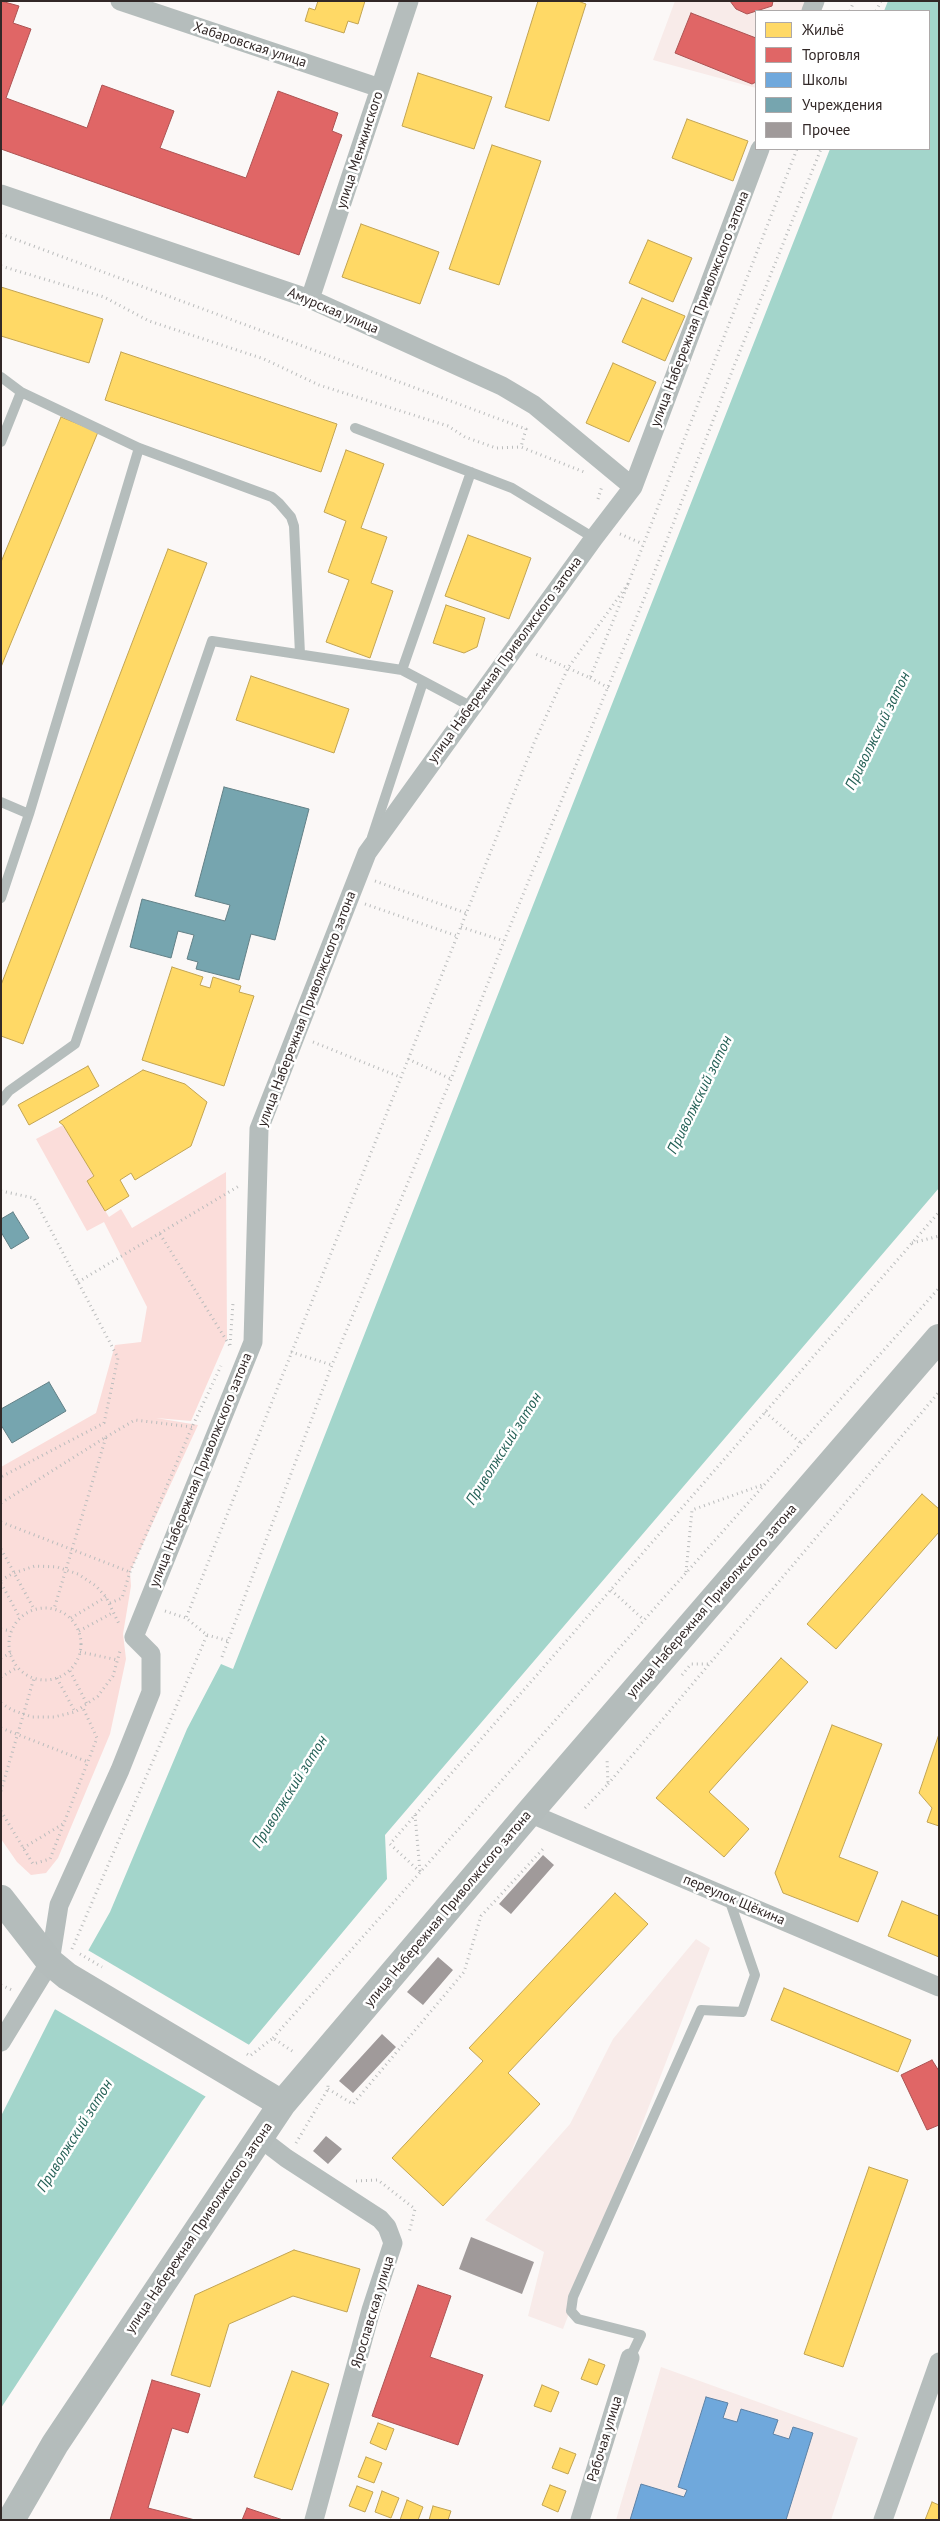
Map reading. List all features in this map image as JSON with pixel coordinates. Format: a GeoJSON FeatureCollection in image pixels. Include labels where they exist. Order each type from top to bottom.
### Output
{"type":"FeatureCollection","features":[{"type":"Feature","properties":{"kind":"main road","name":"улица Набережная Приволжского затона"},"geometry":{"type":"LineString","coordinates":[[11,2520],[55,2444],[282,2104],[321,2078],[529,1813],[939,1338]]}},
{"type":"Feature","properties":{"kind":"main road"},"geometry":{"type":"LineString","coordinates":[[1,1899],[65,1964],[244,2067],[282,2104]]}},
{"type":"Feature","properties":{"kind":"street","name":"Хабаровская улица"},"geometry":{"type":"LineString","coordinates":[[120,1],[380,88]]}},
{"type":"Feature","properties":{"kind":"street","name":"улица Менжинского"},"geometry":{"type":"LineString","coordinates":[[310,299],[409,1]]}},
{"type":"Feature","properties":{"kind":"street","name":"улица Набережная Приволжского затона"},"geometry":{"type":"LineString","coordinates":[[65,1964],[59,1905],[120,1770],[151,1692],[151,1654],[134,1637],[253,1342],[259,1129],[367,853],[633,487],[760,150]]}},
{"type":"Feature","properties":{"kind":"street","name":"Амурская улица"},"geometry":{"type":"LineString","coordinates":[[1,194],[310,299],[518,395],[534,405],[633,487]]}},
{"type":"Feature","properties":{"kind":"street","name":"переулок Щёкина"},"geometry":{"type":"LineString","coordinates":[[529,1813],[939,1987]]}},
{"type":"Feature","properties":{"kind":"street"},"geometry":{"type":"LineString","coordinates":[[1,2042],[65,1964]]}},
{"type":"Feature","properties":{"kind":"street","name":"Ярославская улица"},"geometry":{"type":"LineString","coordinates":[[260,2138],[286,2158],[380,2219],[387,2227],[393,2243],[371,2310],[314,2520]]}},
{"type":"Feature","properties":{"kind":"street","name":"Рабочая улица"},"geometry":{"type":"LineString","coordinates":[[580,2520],[630,2358]]}},
{"type":"Feature","properties":{"kind":"street"},"geometry":{"type":"LineString","coordinates":[[883,2520],[939,2362]]}},
{"type":"Feature","properties":{"kind":"lane"},"geometry":{"type":"LineString","coordinates":[[1,376],[21,392],[140,448],[272,497],[286,510],[294,526],[300,654]]}},
{"type":"Feature","properties":{"kind":"lane"},"geometry":{"type":"LineString","coordinates":[[1,442],[21,392]]}},
{"type":"Feature","properties":{"kind":"lane"},"geometry":{"type":"LineString","coordinates":[[355,428],[512,488],[598,533]]}},
{"type":"Feature","properties":{"kind":"lane"},"geometry":{"type":"LineString","coordinates":[[1,898],[29,814],[140,448]]}},
{"type":"Feature","properties":{"kind":"lane"},"geometry":{"type":"LineString","coordinates":[[402,670],[471,472]]}},
{"type":"Feature","properties":{"kind":"lane"},"geometry":{"type":"LineString","coordinates":[[1,1101],[9,1091],[75,1044],[212,641],[402,670],[472,707]]}},
{"type":"Feature","properties":{"kind":"lane"},"geometry":{"type":"LineString","coordinates":[[367,853],[423,682]]}},
{"type":"Feature","properties":{"kind":"lane"},"geometry":{"type":"LineString","coordinates":[[1,802],[29,814]]}},
{"type":"Feature","properties":{"kind":"lane"},"geometry":{"type":"LineString","coordinates":[[630,2358],[641,2334],[578,2319],[571,2311],[573,2297],[700,2010],[742,2012],[755,1975],[728,1898]]}},
{"type":"Feature","properties":{"kind":"path"},"geometry":{"type":"LineString","coordinates":[[590,678],[797,150]]}},
{"type":"Feature","properties":{"kind":"path"},"geometry":{"type":"LineString","coordinates":[[222,1657],[332,1365],[451,1079],[504,941],[609,688],[821,150]]}},
{"type":"Feature","properties":{"kind":"path"},"geometry":{"type":"LineString","coordinates":[[1,234],[526,429],[521,447]]}},
{"type":"Feature","properties":{"kind":"path"},"geometry":{"type":"LineString","coordinates":[[598,533],[643,544]]}},
{"type":"Feature","properties":{"kind":"path"},"geometry":{"type":"LineString","coordinates":[[228,1642],[207,1635],[186,1618],[534,743],[568,668],[628,584]]}},
{"type":"Feature","properties":{"kind":"path"},"geometry":{"type":"LineString","coordinates":[[568,668],[609,688]]}},
{"type":"Feature","properties":{"kind":"path"},"geometry":{"type":"LineString","coordinates":[[358,875],[466,913]]}},
{"type":"Feature","properties":{"kind":"path"},"geometry":{"type":"LineString","coordinates":[[349,898],[457,936]]}},
{"type":"Feature","properties":{"kind":"path"},"geometry":{"type":"LineString","coordinates":[[461,926],[504,941]]}},
{"type":"Feature","properties":{"kind":"path"},"geometry":{"type":"LineString","coordinates":[[296,1034],[400,1077]]}},
{"type":"Feature","properties":{"kind":"path"},"geometry":{"type":"LineString","coordinates":[[408,1059],[451,1079]]}},
{"type":"Feature","properties":{"kind":"path"},"geometry":{"type":"LineString","coordinates":[[78,1282],[241,1185],[240,1195]]}},
{"type":"Feature","properties":{"kind":"path"},"geometry":{"type":"LineString","coordinates":[[1,1191],[34,1198],[118,1358],[104,1423],[1,1477]]}},
{"type":"Feature","properties":{"kind":"path"},"geometry":{"type":"LineString","coordinates":[[420,1872],[390,1844],[939,1212]]}},
{"type":"Feature","properties":{"kind":"path"},"geometry":{"type":"LineString","coordinates":[[160,1234],[230,1346]]}},
{"type":"Feature","properties":{"kind":"path"},"geometry":{"type":"LineString","coordinates":[[911,1243],[939,1236]]}},
{"type":"Feature","properties":{"kind":"path"},"geometry":{"type":"LineString","coordinates":[[244,2067],[272,2038],[939,1288]]}},
{"type":"Feature","properties":{"kind":"path"},"geometry":{"type":"LineString","coordinates":[[226,1355],[230,1346],[234,1299]]}},
{"type":"Feature","properties":{"kind":"path"},"geometry":{"type":"LineString","coordinates":[[291,1352],[332,1365]]}},
{"type":"Feature","properties":{"kind":"path"},"geometry":{"type":"LineString","coordinates":[[110,1603],[122,1598],[130,1572],[192,1426],[222,1364]]}},
{"type":"Feature","properties":{"kind":"path"},"geometry":{"type":"LineString","coordinates":[[585,1808],[608,1784],[939,1392]]}},
{"type":"Feature","properties":{"kind":"path"},"geometry":{"type":"LineString","coordinates":[[765,1412],[801,1443]]}},
{"type":"Feature","properties":{"kind":"path"},"geometry":{"type":"LineString","coordinates":[[1,1504],[135,1420],[192,1426]]}},
{"type":"Feature","properties":{"kind":"path"},"geometry":{"type":"LineString","coordinates":[[54,1608],[106,1437]]}},
{"type":"Feature","properties":{"kind":"path"},"geometry":{"type":"LineString","coordinates":[[686,1573],[692,1510],[764,1485]]}},
{"type":"Feature","properties":{"kind":"path"},"geometry":{"type":"LineString","coordinates":[[1,1522],[130,1572]]}},
{"type":"Feature","properties":{"kind":"path"},"geometry":{"type":"LineString","coordinates":[[1,1549],[34,1609]]}},
{"type":"Feature","properties":{"kind":"path"},"geometry":{"type":"LineString","coordinates":[[20,1618],[1,1582],[14,1572],[35,1566],[57,1567],[78,1574],[96,1586],[110,1603],[119,1626]]}},
{"type":"Feature","properties":{"kind":"path"},"geometry":{"type":"LineString","coordinates":[[611,1590],[644,1620]]}},
{"type":"Feature","properties":{"kind":"path"},"geometry":{"type":"LineString","coordinates":[[71,1618],[106,1598]]}},
{"type":"Feature","properties":{"kind":"path"},"geometry":{"type":"LineString","coordinates":[[54,1608],[71,1618],[79,1631],[80,1652],[70,1671],[50,1680],[34,1678],[18,1667],[11,1653],[9,1645],[11,1631],[20,1618],[34,1609],[54,1608]]}},
{"type":"Feature","properties":{"kind":"path"},"geometry":{"type":"LineString","coordinates":[[79,1631],[114,1612]]}},
{"type":"Feature","properties":{"kind":"path"},"geometry":{"type":"LineString","coordinates":[[1,1629],[11,1631]]}},
{"type":"Feature","properties":{"kind":"path"},"geometry":{"type":"LineString","coordinates":[[65,1964],[207,1635]]}},
{"type":"Feature","properties":{"kind":"path"},"geometry":{"type":"LineString","coordinates":[[1,1703],[24,1714],[54,1717],[83,1708],[98,1696],[113,1676],[118,1660],[120,1643]]}},
{"type":"Feature","properties":{"kind":"path"},"geometry":{"type":"LineString","coordinates":[[80,1652],[118,1660]]}},
{"type":"Feature","properties":{"kind":"path"},"geometry":{"type":"LineString","coordinates":[[1,1658],[11,1653]]}},
{"type":"Feature","properties":{"kind":"path"},"geometry":{"type":"LineString","coordinates":[[679,1678],[692,1664],[709,1664]]}},
{"type":"Feature","properties":{"kind":"path"},"geometry":{"type":"LineString","coordinates":[[1,1677],[18,1667]]}},
{"type":"Feature","properties":{"kind":"path"},"geometry":{"type":"LineString","coordinates":[[70,1671],[87,1704]]}},
{"type":"Feature","properties":{"kind":"path"},"geometry":{"type":"LineString","coordinates":[[1,1791],[34,1678]]}},
{"type":"Feature","properties":{"kind":"path"},"geometry":{"type":"LineString","coordinates":[[57,1678],[75,1712]]}},
{"type":"Feature","properties":{"kind":"path"},"geometry":{"type":"LineString","coordinates":[[1,1811],[33,1864],[50,1859],[97,1738],[83,1708]]}},
{"type":"Feature","properties":{"kind":"path"},"geometry":{"type":"LineString","coordinates":[[1,1728],[88,1762]]}},
{"type":"Feature","properties":{"kind":"path"},"geometry":{"type":"LineString","coordinates":[[607,1751],[608,1784]]}},
{"type":"Feature","properties":{"kind":"path"},"geometry":{"type":"LineString","coordinates":[[415,1815],[420,1872]]}},
{"type":"Feature","properties":{"kind":"path"},"geometry":{"type":"LineString","coordinates":[[23,1848],[64,1824]]}},
{"type":"Feature","properties":{"kind":"path"},"geometry":{"type":"LineString","coordinates":[[272,2038],[354,2104],[464,1972],[481,1916],[543,1850]]}},
{"type":"Feature","properties":{"kind":"path"},"geometry":{"type":"LineString","coordinates":[[302,2150],[295,2145],[321,2078]]}},
{"type":"Feature","properties":{"kind":"path"},"geometry":{"type":"LineString","coordinates":[[352,2181],[378,2180],[415,2209],[408,2236]]}},
{"type":"Feature","properties":{"kind":"shaded area"},"geometry":{"type":"Polygon","coordinates":[[[675,1],[808,1],[805,10],[755,10],[755,88],[653,60],[675,1]]]}},
{"type":"Feature","properties":{"kind":"shaded area"},"geometry":{"type":"Polygon","coordinates":[[[63,1125],[94,1176],[87,1181],[109,1217],[121,1209],[132,1228],[226,1172],[227,1338],[191,1421],[156,1418],[198,1425],[130,1572],[131,1586],[123,1634],[126,1659],[110,1734],[58,1858],[46,1873],[31,1875],[17,1862],[1,1839],[1,1467],[96,1413],[115,1345],[141,1342],[147,1307],[104,1222],[87,1231],[36,1139],[63,1125]]]}},
{"type":"Feature","properties":{"kind":"shaded area"},"geometry":{"type":"Polygon","coordinates":[[[696,1939],[710,1948],[563,2329],[528,2316],[544,2252],[485,2220],[570,2124],[613,2039],[696,1939]]]}},
{"type":"Feature","properties":{"kind":"shaded area"},"geometry":{"type":"Polygon","coordinates":[[[661,2367],[858,2438],[831,2520],[616,2520],[661,2367]]]}},
{"type":"Feature","properties":{"kind":"water","name":"Приволжский затон"},"geometry":{"type":"Polygon","coordinates":[[[888,1],[939,1],[939,1188],[385,1835],[387,1879],[202,2101],[1,2408],[1,2116],[54,2011],[110,1912],[187,1729],[221,1664],[233,1669],[830,150],[930,150],[930,10],[884,10],[888,1]]]}},
{"type":"Feature","properties":{"kind":"pier"},"geometry":{"type":"Polygon","coordinates":[[[86,1949],[251,2046],[208,2098],[53,2008],[86,1949]]]}},
{"type":"Feature","properties":{"kind":"building: Жильё"},"geometry":{"type":"Polygon","coordinates":[[[318,1],[365,1],[358,24],[348,21],[344,33],[305,21],[309,8],[315,10],[318,1]]]}},
{"type":"Feature","properties":{"kind":"building: Жильё"},"geometry":{"type":"Polygon","coordinates":[[[538,1],[578,1],[586,4],[549,121],[505,107],[538,1]]]}},
{"type":"Feature","properties":{"kind":"building: Жильё"},"geometry":{"type":"Polygon","coordinates":[[[418,73],[492,97],[474,149],[402,126],[418,73]]]}},
{"type":"Feature","properties":{"kind":"building: Жильё"},"geometry":{"type":"Polygon","coordinates":[[[687,119],[748,141],[733,181],[672,158],[687,119]]]}},
{"type":"Feature","properties":{"kind":"building: Жильё"},"geometry":{"type":"Polygon","coordinates":[[[492,145],[541,161],[499,285],[449,269],[492,145]]]}},
{"type":"Feature","properties":{"kind":"building: Жильё"},"geometry":{"type":"Polygon","coordinates":[[[361,224],[439,252],[420,304],[342,277],[361,224]]]}},
{"type":"Feature","properties":{"kind":"building: Жильё"},"geometry":{"type":"Polygon","coordinates":[[[648,240],[692,258],[673,302],[629,283],[648,240]]]}},
{"type":"Feature","properties":{"kind":"building: Жильё"},"geometry":{"type":"Polygon","coordinates":[[[1,287],[103,319],[89,363],[1,336],[1,287]]]}},
{"type":"Feature","properties":{"kind":"building: Жильё"},"geometry":{"type":"Polygon","coordinates":[[[642,298],[685,316],[665,361],[622,342],[642,298]]]}},
{"type":"Feature","properties":{"kind":"building: Жильё"},"geometry":{"type":"Polygon","coordinates":[[[121,352],[337,424],[321,472],[105,400],[121,352]]]}},
{"type":"Feature","properties":{"kind":"building: Жильё"},"geometry":{"type":"Polygon","coordinates":[[[613,363],[656,382],[629,442],[586,423],[613,363]]]}},
{"type":"Feature","properties":{"kind":"building: Жильё"},"geometry":{"type":"Polygon","coordinates":[[[61,417],[98,432],[1,667],[1,562],[61,417]]]}},
{"type":"Feature","properties":{"kind":"building: Жильё"},"geometry":{"type":"Polygon","coordinates":[[[346,450],[384,464],[361,528],[387,537],[371,583],[393,591],[370,658],[326,642],[349,580],[328,572],[346,521],[324,512],[346,450]]]}},
{"type":"Feature","properties":{"kind":"building: Жильё"},"geometry":{"type":"Polygon","coordinates":[[[468,535],[531,558],[509,619],[445,596],[468,535]]]}},
{"type":"Feature","properties":{"kind":"building: Жильё"},"geometry":{"type":"Polygon","coordinates":[[[168,549],[207,563],[23,1044],[1,1036],[1,985],[168,549]]]}},
{"type":"Feature","properties":{"kind":"building: Жильё"},"geometry":{"type":"Polygon","coordinates":[[[446,605],[485,618],[477,647],[464,653],[433,643],[446,605]]]}},
{"type":"Feature","properties":{"kind":"building: Жильё"},"geometry":{"type":"Polygon","coordinates":[[[251,676],[349,709],[334,753],[236,720],[251,676]]]}},
{"type":"Feature","properties":{"kind":"building: Жильё"},"geometry":{"type":"Polygon","coordinates":[[[172,967],[203,977],[200,985],[210,988],[213,977],[241,986],[239,992],[254,996],[224,1086],[142,1060],[172,967]]]}},
{"type":"Feature","properties":{"kind":"building: Жильё"},"geometry":{"type":"Polygon","coordinates":[[[88,1066],[99,1086],[29,1125],[18,1105],[88,1066]]]}},
{"type":"Feature","properties":{"kind":"building: Жильё"},"geometry":{"type":"Polygon","coordinates":[[[143,1070],[185,1084],[207,1102],[191,1146],[135,1180],[131,1173],[120,1180],[129,1196],[105,1211],[87,1181],[94,1176],[63,1125],[59,1122],[143,1070]]]}},
{"type":"Feature","properties":{"kind":"building: Жильё"},"geometry":{"type":"Polygon","coordinates":[[[922,1494],[939,1509],[939,1532],[836,1649],[807,1624],[922,1494]]]}},
{"type":"Feature","properties":{"kind":"building: Жильё"},"geometry":{"type":"Polygon","coordinates":[[[781,1658],[808,1682],[709,1792],[749,1829],[724,1857],[656,1798],[781,1658]]]}},
{"type":"Feature","properties":{"kind":"building: Жильё"},"geometry":{"type":"Polygon","coordinates":[[[832,1725],[882,1744],[839,1857],[878,1872],[858,1922],[783,1893],[775,1873],[832,1725]]]}},
{"type":"Feature","properties":{"kind":"building: Жильё"},"geometry":{"type":"Polygon","coordinates":[[[939,1734],[939,1826],[927,1822],[932,1808],[919,1793],[939,1734]]]}},
{"type":"Feature","properties":{"kind":"building: Жильё"},"geometry":{"type":"Polygon","coordinates":[[[615,1893],[648,1924],[508,2073],[540,2104],[443,2206],[392,2158],[483,2061],[469,2048],[615,1893]]]}},
{"type":"Feature","properties":{"kind":"building: Жильё"},"geometry":{"type":"Polygon","coordinates":[[[902,1901],[939,1916],[939,1957],[888,1936],[902,1901]]]}},
{"type":"Feature","properties":{"kind":"building: Жильё"},"geometry":{"type":"Polygon","coordinates":[[[784,1988],[911,2040],[898,2072],[771,2020],[784,1988]]]}},
{"type":"Feature","properties":{"kind":"building: Жильё"},"geometry":{"type":"Polygon","coordinates":[[[869,2167],[908,2180],[843,2367],[804,2354],[869,2167]]]}},
{"type":"Feature","properties":{"kind":"building: Жильё"},"geometry":{"type":"Polygon","coordinates":[[[294,2250],[360,2269],[347,2312],[293,2296],[229,2324],[210,2387],[171,2375],[195,2295],[294,2250]]]}},
{"type":"Feature","properties":{"kind":"building: Жильё"},"geometry":{"type":"Polygon","coordinates":[[[589,2359],[605,2365],[597,2385],[581,2379],[589,2359]]]}},
{"type":"Feature","properties":{"kind":"building: Жильё"},"geometry":{"type":"Polygon","coordinates":[[[292,2371],[329,2384],[292,2490],[254,2477],[292,2371]]]}},
{"type":"Feature","properties":{"kind":"building: Жильё"},"geometry":{"type":"Polygon","coordinates":[[[542,2385],[559,2392],[551,2412],[534,2406],[542,2385]]]}},
{"type":"Feature","properties":{"kind":"building: Жильё"},"geometry":{"type":"Polygon","coordinates":[[[378,2423],[394,2429],[386,2450],[370,2443],[378,2423]]]}},
{"type":"Feature","properties":{"kind":"building: Жильё"},"geometry":{"type":"Polygon","coordinates":[[[560,2448],[576,2454],[568,2474],[552,2468],[560,2448]]]}},
{"type":"Feature","properties":{"kind":"building: Жильё"},"geometry":{"type":"Polygon","coordinates":[[[366,2457],[382,2463],[374,2483],[358,2477],[366,2457]]]}},
{"type":"Feature","properties":{"kind":"building: Жильё"},"geometry":{"type":"Polygon","coordinates":[[[550,2485],[566,2491],[558,2512],[542,2505],[550,2485]]]}},
{"type":"Feature","properties":{"kind":"building: Жильё"},"geometry":{"type":"Polygon","coordinates":[[[357,2486],[373,2492],[365,2512],[349,2506],[357,2486]]]}},
{"type":"Feature","properties":{"kind":"building: Жильё"},"geometry":{"type":"Polygon","coordinates":[[[382,2491],[399,2498],[391,2518],[375,2512],[382,2491]]]}},
{"type":"Feature","properties":{"kind":"building: Жильё"},"geometry":{"type":"Polygon","coordinates":[[[407,2500],[423,2507],[418,2520],[400,2520],[407,2500]]]}},
{"type":"Feature","properties":{"kind":"building: Жильё"},"geometry":{"type":"Polygon","coordinates":[[[932,2502],[939,2505],[939,2520],[925,2520],[932,2502]]]}},
{"type":"Feature","properties":{"kind":"building: Жильё"},"geometry":{"type":"Polygon","coordinates":[[[433,2506],[451,2511],[448,2520],[429,2520],[433,2506]]]}},
{"type":"Feature","properties":{"kind":"building: Торговля"},"geometry":{"type":"Polygon","coordinates":[[[1,1],[19,6],[13,23],[31,29],[6,98],[87,128],[102,85],[174,111],[160,148],[246,178],[278,91],[338,113],[332,131],[342,135],[299,255],[1,149],[1,1]]]}},
{"type":"Feature","properties":{"kind":"building: Торговля"},"geometry":{"type":"Polygon","coordinates":[[[730,1],[773,1],[772,6],[747,14],[736,9],[730,1]]]}},
{"type":"Feature","properties":{"kind":"building: Торговля"},"geometry":{"type":"Polygon","coordinates":[[[691,13],[755,38],[755,82],[752,84],[675,53],[691,13]]]}},
{"type":"Feature","properties":{"kind":"building: Торговля"},"geometry":{"type":"Polygon","coordinates":[[[932,2060],[939,2071],[939,2125],[927,2130],[901,2075],[932,2060]]]}},
{"type":"Feature","properties":{"kind":"building: Торговля"},"geometry":{"type":"Polygon","coordinates":[[[418,2285],[451,2296],[430,2357],[483,2375],[458,2445],[372,2416],[418,2285]]]}},
{"type":"Feature","properties":{"kind":"building: Торговля"},"geometry":{"type":"Polygon","coordinates":[[[152,2380],[200,2394],[188,2433],[172,2428],[148,2508],[195,2520],[110,2520],[152,2380]]]}},
{"type":"Feature","properties":{"kind":"building: Торговля"},"geometry":{"type":"Polygon","coordinates":[[[247,2508],[283,2520],[242,2520],[247,2508]]]}},
{"type":"Feature","properties":{"kind":"building: Школы"},"geometry":{"type":"Polygon","coordinates":[[[706,2397],[728,2403],[723,2418],[737,2422],[741,2409],[778,2420],[773,2434],[789,2439],[793,2427],[813,2433],[786,2520],[630,2520],[641,2484],[684,2497],[687,2490],[678,2487],[706,2397]]]}},
{"type":"Feature","properties":{"kind":"building: Учреждения"},"geometry":{"type":"Polygon","coordinates":[[[224,787],[309,809],[275,940],[251,934],[239,980],[196,969],[198,962],[187,959],[194,935],[178,931],[171,958],[130,947],[142,899],[225,921],[230,905],[195,896],[224,787]]]}},
{"type":"Feature","properties":{"kind":"building: Учреждения"},"geometry":{"type":"Polygon","coordinates":[[[13,1212],[29,1238],[11,1249],[1,1232],[1,1219],[13,1212]]]}},
{"type":"Feature","properties":{"kind":"building: Учреждения"},"geometry":{"type":"Polygon","coordinates":[[[49,1382],[66,1411],[12,1443],[1,1425],[1,1409],[49,1382]]]}},
{"type":"Feature","properties":{"kind":"building: Прочее"},"geometry":{"type":"Polygon","coordinates":[[[543,1855],[554,1865],[511,1914],[499,1904],[543,1855]]]}},
{"type":"Feature","properties":{"kind":"building: Прочее"},"geometry":{"type":"Polygon","coordinates":[[[438,1957],[453,1970],[423,2005],[407,1992],[438,1957]]]}},
{"type":"Feature","properties":{"kind":"building: Прочее"},"geometry":{"type":"Polygon","coordinates":[[[382,2034],[396,2047],[353,2093],[339,2081],[382,2034]]]}},
{"type":"Feature","properties":{"kind":"building: Прочее"},"geometry":{"type":"Polygon","coordinates":[[[326,2136],[342,2149],[328,2164],[313,2151],[326,2136]]]}},
{"type":"Feature","properties":{"kind":"building: Прочее"},"geometry":{"type":"Polygon","coordinates":[[[471,2237],[534,2262],[522,2294],[459,2269],[471,2237]]]}}]}
